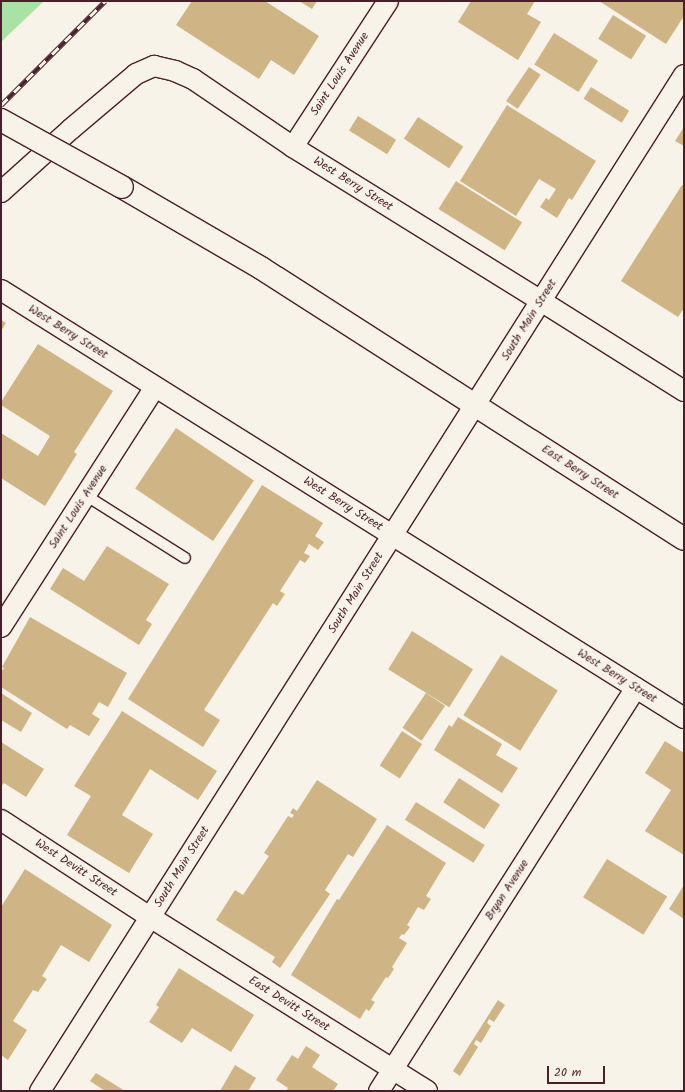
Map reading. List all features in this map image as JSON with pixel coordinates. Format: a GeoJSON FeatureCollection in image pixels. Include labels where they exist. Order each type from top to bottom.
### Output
{"type":"FeatureCollection","features":[{"type":"Feature","properties":{"kind":"main road"},"geometry":{"type":"LineString","coordinates":[[1,120],[122,187],[261,268],[475,404]]}},
{"type":"Feature","properties":{"kind":"main road","name":"East Berry Street"},"geometry":{"type":"LineString","coordinates":[[475,404],[684,539]]}},
{"type":"Feature","properties":{"kind":"street","name":"Saint Louis Avenue"},"geometry":{"type":"LineString","coordinates":[[293,147],[388,1]]}},
{"type":"Feature","properties":{"kind":"street","name":"West Berry Street"},"geometry":{"type":"LineString","coordinates":[[1,192],[71,129],[136,74],[154,66],[175,70],[193,79],[293,147],[541,300]]}},
{"type":"Feature","properties":{"kind":"street","name":"South Main Street"},"geometry":{"type":"LineString","coordinates":[[40,1091],[684,75]]}},
{"type":"Feature","properties":{"kind":"street","name":"West Berry Street"},"geometry":{"type":"LineString","coordinates":[[1,290],[684,718]]}},
{"type":"Feature","properties":{"kind":"street"},"geometry":{"type":"LineString","coordinates":[[541,300],[684,391]]}},
{"type":"Feature","properties":{"kind":"street","name":"Saint Louis Avenue"},"geometry":{"type":"LineString","coordinates":[[1,627],[155,387]]}},
{"type":"Feature","properties":{"kind":"street","name":"Bryan Avenue"},"geometry":{"type":"LineString","coordinates":[[379,1091],[636,688]]}},
{"type":"Feature","properties":{"kind":"street","name":"West Devitt Street"},"geometry":{"type":"LineString","coordinates":[[1,820],[150,917]]}},
{"type":"Feature","properties":{"kind":"street","name":"East Devitt Street"},"geometry":{"type":"LineString","coordinates":[[150,917],[427,1091]]}},
{"type":"Feature","properties":{"kind":"lane"},"geometry":{"type":"LineString","coordinates":[[85,495],[185,558]]}},
{"type":"Feature","properties":{"kind":"green space"},"geometry":{"type":"Polygon","coordinates":[[[1,1],[44,1],[1,42],[1,1]]]}},
{"type":"Feature","properties":{"kind":"building"},"geometry":{"type":"Polygon","coordinates":[[[192,1],[265,1],[319,36],[294,75],[271,60],[259,79],[176,25],[192,1]]]}},
{"type":"Feature","properties":{"kind":"building"},"geometry":{"type":"Polygon","coordinates":[[[299,1],[317,1],[312,9],[299,1]]]}},
{"type":"Feature","properties":{"kind":"building"},"geometry":{"type":"Polygon","coordinates":[[[471,1],[535,1],[527,14],[541,22],[518,60],[458,22],[471,1]]]}},
{"type":"Feature","properties":{"kind":"building"},"geometry":{"type":"Polygon","coordinates":[[[599,1],[684,1],[684,16],[666,44],[599,1]]]}},
{"type":"Feature","properties":{"kind":"building"},"geometry":{"type":"Polygon","coordinates":[[[613,15],[646,36],[631,59],[598,39],[613,15]]]}},
{"type":"Feature","properties":{"kind":"building"},"geometry":{"type":"Polygon","coordinates":[[[554,33],[598,61],[578,92],[534,64],[554,33]]]}},
{"type":"Feature","properties":{"kind":"building"},"geometry":{"type":"Polygon","coordinates":[[[529,67],[541,75],[518,109],[506,101],[529,67]]]}},
{"type":"Feature","properties":{"kind":"building"},"geometry":{"type":"Polygon","coordinates":[[[591,87],[629,111],[622,123],[584,99],[591,87]]]}},
{"type":"Feature","properties":{"kind":"building"},"geometry":{"type":"Polygon","coordinates":[[[507,105],[596,161],[572,200],[569,198],[557,218],[540,207],[546,198],[549,200],[556,189],[539,179],[516,216],[460,181],[507,105]]]}},
{"type":"Feature","properties":{"kind":"building"},"geometry":{"type":"Polygon","coordinates":[[[358,116],[396,140],[387,154],[349,130],[358,116]]]}},
{"type":"Feature","properties":{"kind":"building"},"geometry":{"type":"Polygon","coordinates":[[[418,117],[463,146],[449,168],[404,139],[418,117]]]}},
{"type":"Feature","properties":{"kind":"building"},"geometry":{"type":"Polygon","coordinates":[[[684,127],[684,146],[675,141],[684,127]]]}},
{"type":"Feature","properties":{"kind":"building"},"geometry":{"type":"Polygon","coordinates":[[[456,181],[522,222],[505,250],[439,209],[456,181]]]}},
{"type":"Feature","properties":{"kind":"building"},"geometry":{"type":"Polygon","coordinates":[[[682,185],[684,186],[684,308],[678,317],[621,281],[682,185]]]}},
{"type":"Feature","properties":{"kind":"building"},"geometry":{"type":"Polygon","coordinates":[[[1,320],[6,323],[1,331],[1,320]]]}},
{"type":"Feature","properties":{"kind":"building"},"geometry":{"type":"Polygon","coordinates":[[[38,344],[113,391],[74,452],[77,454],[45,506],[1,478],[1,433],[38,456],[50,436],[1,405],[1,402],[38,344]]]}},
{"type":"Feature","properties":{"kind":"building"},"geometry":{"type":"Polygon","coordinates":[[[176,428],[254,481],[213,541],[135,489],[176,428]]]}},
{"type":"Feature","properties":{"kind":"building"},"geometry":{"type":"Polygon","coordinates":[[[262,485],[323,523],[315,536],[324,542],[318,550],[309,544],[304,553],[310,556],[305,563],[300,560],[280,591],[285,594],[277,606],[273,603],[204,710],[220,720],[203,747],[128,699],[262,485]]]}},
{"type":"Feature","properties":{"kind":"building"},"geometry":{"type":"Polygon","coordinates":[[[107,546],[169,584],[146,620],[152,624],[139,645],[50,589],[63,568],[84,581],[107,546]]]}},
{"type":"Feature","properties":{"kind":"building"},"geometry":{"type":"Polygon","coordinates":[[[30,617],[127,673],[108,707],[99,702],[92,714],[100,719],[89,736],[70,725],[67,729],[1,687],[1,672],[4,668],[2,667],[30,617]]]}},
{"type":"Feature","properties":{"kind":"building"},"geometry":{"type":"Polygon","coordinates":[[[412,631],[473,669],[449,707],[388,669],[412,631]]]}},
{"type":"Feature","properties":{"kind":"building"},"geometry":{"type":"Polygon","coordinates":[[[501,655],[558,691],[520,751],[463,715],[501,655]]]}},
{"type":"Feature","properties":{"kind":"building"},"geometry":{"type":"Polygon","coordinates":[[[1,693],[32,713],[21,732],[1,720],[1,693]]]}},
{"type":"Feature","properties":{"kind":"building"},"geometry":{"type":"Polygon","coordinates":[[[426,693],[445,706],[422,741],[403,728],[426,693]]]}},
{"type":"Feature","properties":{"kind":"building"},"geometry":{"type":"Polygon","coordinates":[[[122,711],[217,771],[198,800],[150,769],[122,815],[153,834],[129,873],[67,835],[91,796],[74,786],[122,711]]]}},
{"type":"Feature","properties":{"kind":"building"},"geometry":{"type":"Polygon","coordinates":[[[458,717],[502,744],[496,755],[518,768],[502,793],[434,750],[449,725],[452,727],[458,717]]]}},
{"type":"Feature","properties":{"kind":"building"},"geometry":{"type":"Polygon","coordinates":[[[402,731],[422,744],[400,778],[380,765],[402,731]]]}},
{"type":"Feature","properties":{"kind":"building"},"geometry":{"type":"Polygon","coordinates":[[[665,741],[684,753],[684,855],[645,831],[671,790],[645,773],[665,741]]]}},
{"type":"Feature","properties":{"kind":"building"},"geometry":{"type":"Polygon","coordinates":[[[1,742],[44,769],[26,797],[4,783],[3,785],[1,783],[1,742]]]}},
{"type":"Feature","properties":{"kind":"building"},"geometry":{"type":"Polygon","coordinates":[[[459,778],[500,805],[484,829],[443,802],[459,778]]]}},
{"type":"Feature","properties":{"kind":"building"},"geometry":{"type":"Polygon","coordinates":[[[317,780],[377,819],[353,857],[348,854],[325,890],[330,894],[280,968],[272,962],[275,957],[216,920],[235,890],[243,895],[269,856],[264,853],[288,816],[292,818],[294,815],[290,813],[293,808],[297,811],[317,780]]]}},
{"type":"Feature","properties":{"kind":"building"},"geometry":{"type":"Polygon","coordinates":[[[416,802],[485,845],[474,863],[405,820],[416,802]]]}},
{"type":"Feature","properties":{"kind":"building"},"geometry":{"type":"Polygon","coordinates":[[[387,825],[446,863],[426,896],[431,899],[424,910],[418,907],[407,925],[410,927],[404,935],[402,934],[399,938],[407,943],[392,967],[394,969],[388,978],[386,977],[371,1000],[375,1002],[369,1011],[366,1009],[360,1019],[291,975],[337,899],[339,900],[387,825]]]}},
{"type":"Feature","properties":{"kind":"building"},"geometry":{"type":"Polygon","coordinates":[[[607,859],[667,897],[643,935],[583,897],[607,859]]]}},
{"type":"Feature","properties":{"kind":"building"},"geometry":{"type":"Polygon","coordinates":[[[25,869],[112,925],[89,962],[61,945],[42,976],[47,979],[38,992],[33,990],[13,1021],[27,1030],[8,1060],[1,1055],[1,907],[25,869]]]}},
{"type":"Feature","properties":{"kind":"building"},"geometry":{"type":"Polygon","coordinates":[[[684,885],[684,919],[669,909],[684,885]]]}},
{"type":"Feature","properties":{"kind":"building"},"geometry":{"type":"Polygon","coordinates":[[[179,968],[254,1015],[231,1052],[192,1028],[182,1043],[149,1022],[159,1007],[156,1005],[179,968]]]}},
{"type":"Feature","properties":{"kind":"building"},"geometry":{"type":"Polygon","coordinates":[[[498,1000],[505,1005],[494,1022],[489,1019],[487,1023],[491,1026],[481,1043],[476,1040],[474,1044],[478,1047],[460,1076],[453,1071],[498,1000]]]}},
{"type":"Feature","properties":{"kind":"building"},"geometry":{"type":"Polygon","coordinates":[[[306,1046],[320,1055],[312,1067],[338,1084],[333,1091],[286,1091],[288,1088],[276,1080],[292,1055],[298,1059],[306,1046]]]}},
{"type":"Feature","properties":{"kind":"building"},"geometry":{"type":"Polygon","coordinates":[[[235,1065],[256,1078],[248,1091],[220,1091],[235,1065]]]}},
{"type":"Feature","properties":{"kind":"building"},"geometry":{"type":"Polygon","coordinates":[[[96,1073],[125,1091],[105,1091],[90,1081],[96,1073]]]}},
{"type":"Feature","properties":{"kind":"railway"},"geometry":{"type":"LineString","coordinates":[[1,105],[105,1]]}}]}
